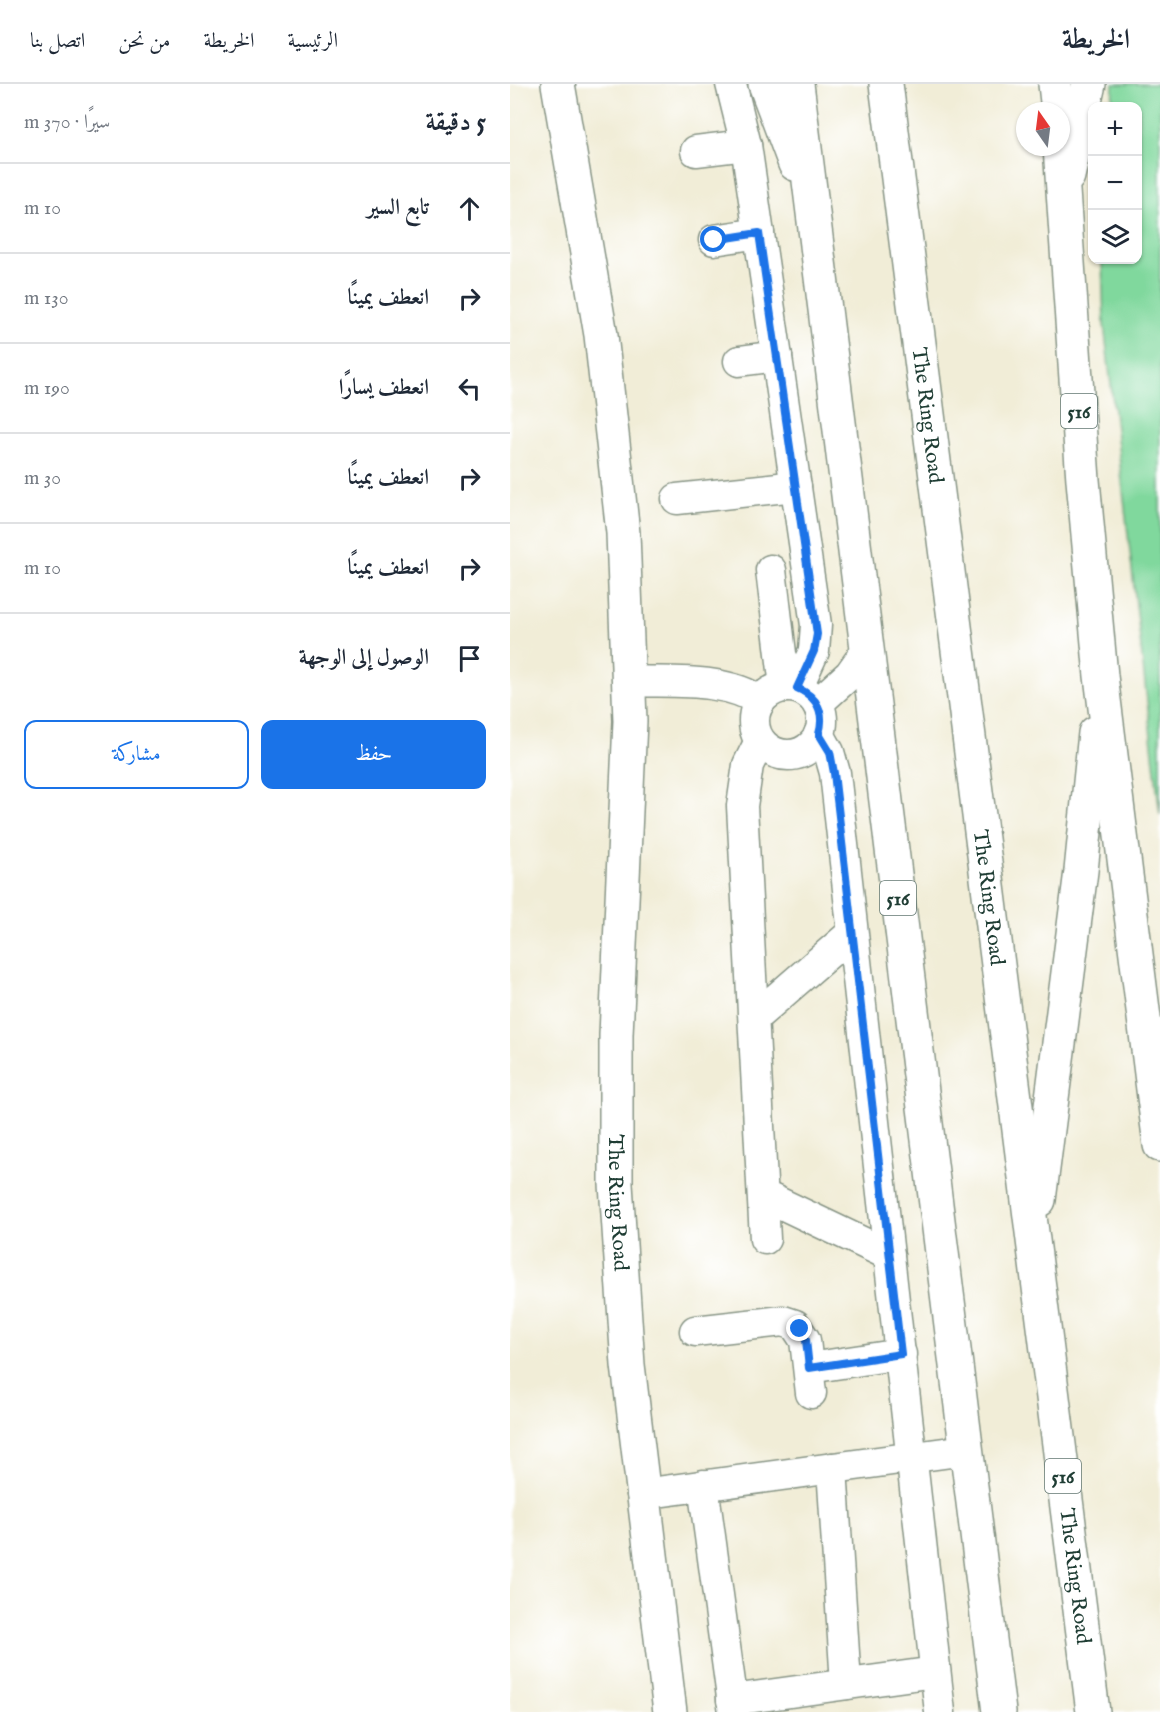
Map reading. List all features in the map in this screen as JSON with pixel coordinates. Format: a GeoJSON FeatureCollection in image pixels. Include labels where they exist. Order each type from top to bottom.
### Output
{"type":"FeatureCollection","features":[{"type":"Feature","properties":{"kind":"highway","name":"The Ring Road"},"geometry":{"type":"LineString","coordinates":[[558,84],[604,358],[623,533],[630,681],[628,793],[616,1035],[616,1184],[621,1286],[642,1494],[670,1712]]}},
{"type":"Feature","properties":{"kind":"highway","name":"516"},"geometry":{"type":"LineString","coordinates":[[765,84],[815,220]]}},
{"type":"Feature","properties":{"kind":"highway","name":"516"},"geometry":{"type":"LineString","coordinates":[[797,84],[999,1712]]}},
{"type":"Feature","properties":{"kind":"highway","name":"The Ring Road"},"geometry":{"type":"LineString","coordinates":[[886,84],[1093,1712]]}},
{"type":"Feature","properties":{"kind":"highway"},"geometry":{"type":"LineString","coordinates":[[1055,84],[1057,102]]}},
{"type":"Feature","properties":{"kind":"highway"},"geometry":{"type":"LineString","coordinates":[[1064,192],[1089,84]]}},
{"type":"Feature","properties":{"kind":"highway","name":"516"},"geometry":{"type":"LineString","coordinates":[[1061,156],[1083,480],[1101,676],[1160,1145]]}},
{"type":"Feature","properties":{"kind":"highway","name":"516"},"geometry":{"type":"LineString","coordinates":[[1034,1240],[1077,906],[1101,676]]}},
{"type":"Feature","properties":{"kind":"lane"},"geometry":{"type":"LineString","coordinates":[[731,84],[746,145],[817,634],[814,651],[790,695],[754,721],[760,741],[776,753],[786,755],[806,750],[819,734],[822,724],[790,695],[771,570]]}},
{"type":"Feature","properties":{"kind":"lane"},"geometry":{"type":"LineString","coordinates":[[696,151],[746,145]]}},
{"type":"Feature","properties":{"kind":"lane"},"geometry":{"type":"LineString","coordinates":[[714,240],[759,233]]}},
{"type":"Feature","properties":{"kind":"lane"},"geometry":{"type":"LineString","coordinates":[[739,361],[777,356]]}},
{"type":"Feature","properties":{"kind":"lane"},"geometry":{"type":"LineString","coordinates":[[678,499],[796,486]]}},
{"type":"Feature","properties":{"kind":"lane"},"geometry":{"type":"LineString","coordinates":[[630,681],[726,686],[749,694],[790,695],[845,680],[867,650]]}},
{"type":"Feature","properties":{"kind":"lane"},"geometry":{"type":"LineString","coordinates":[[819,734],[830,752],[834,773],[940,1712]]}},
{"type":"Feature","properties":{"kind":"lane"},"geometry":{"type":"LineString","coordinates":[[760,741],[748,765],[742,792],[765,1239]]}},
{"type":"Feature","properties":{"kind":"lane"},"geometry":{"type":"LineString","coordinates":[[754,1018],[852,933]]}},
{"type":"Feature","properties":{"kind":"lane"},"geometry":{"type":"LineString","coordinates":[[763,1195],[890,1255]]}},
{"type":"Feature","properties":{"kind":"lane"},"geometry":{"type":"LineString","coordinates":[[695,1332],[790,1322],[804,1334],[810,1380],[901,1354]]}},
{"type":"Feature","properties":{"kind":"lane"},"geometry":{"type":"LineString","coordinates":[[642,1494],[966,1450]]}},
{"type":"Feature","properties":{"kind":"lane"},"geometry":{"type":"LineString","coordinates":[[832,1468],[846,1684]]}},
{"type":"Feature","properties":{"kind":"lane"},"geometry":{"type":"LineString","coordinates":[[703,1485],[733,1706],[846,1684],[935,1672]]}},
{"type":"Feature","properties":{"kind":"green space"},"geometry":{"type":"Polygon","coordinates":[[[1113,84],[1160,84],[1160,815],[1104,324],[1102,264],[1142,264],[1142,102],[1112,102],[1113,84]]]}},
{"type":"Feature","properties":{"kind":"route"},"geometry":{"type":"LineString","coordinates":[[714,240],[759,233],[817,634],[814,651],[797,688],[818,703],[822,713],[819,734],[833,762],[901,1354],[809,1368],[806,1340],[800,1329]]}}]}
